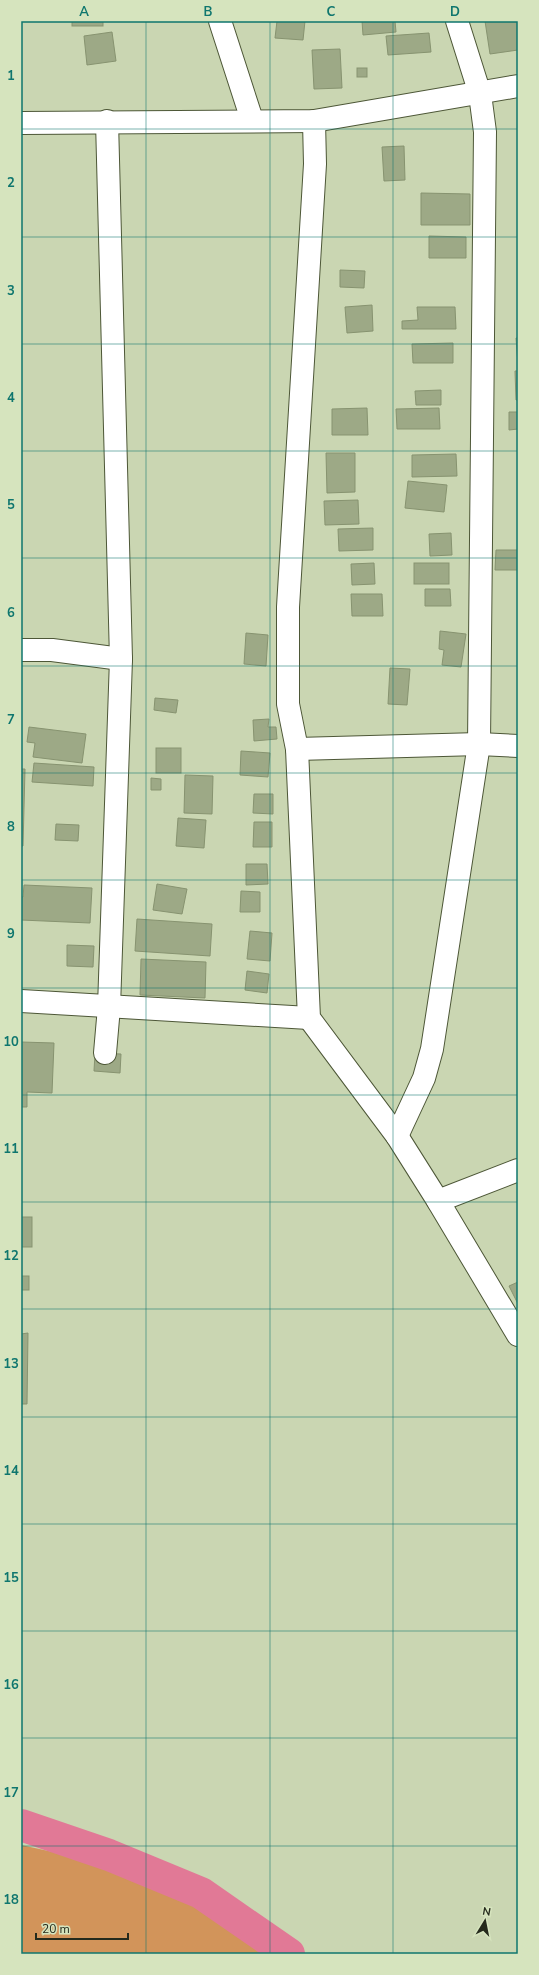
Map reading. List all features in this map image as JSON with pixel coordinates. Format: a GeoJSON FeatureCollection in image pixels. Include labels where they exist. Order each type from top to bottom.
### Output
{"type":"FeatureCollection","features":[{"type":"Feature","properties":{"kind":"street"},"geometry":{"type":"LineString","coordinates":[[220,21],[252,120]]}},
{"type":"Feature","properties":{"kind":"street"},"geometry":{"type":"LineString","coordinates":[[397,1136],[424,1078],[432,1049],[479,744],[485,132],[480,94],[457,21]]}},
{"type":"Feature","properties":{"kind":"street"},"geometry":{"type":"LineString","coordinates":[[23,117],[107,122],[252,120],[314,121],[480,94],[518,86]]}},
{"type":"Feature","properties":{"kind":"street"},"geometry":{"type":"LineString","coordinates":[[314,121],[315,164],[288,607],[288,704],[297,749],[309,1018],[397,1136],[438,1201],[518,1335]]}},
{"type":"Feature","properties":{"kind":"street"},"geometry":{"type":"LineString","coordinates":[[106,1053],[109,1007],[121,660],[107,122]]}},
{"type":"Feature","properties":{"kind":"street"},"geometry":{"type":"LineString","coordinates":[[21,650],[52,650],[121,660]]}},
{"type":"Feature","properties":{"kind":"street"},"geometry":{"type":"LineString","coordinates":[[297,749],[479,744],[518,746]]}},
{"type":"Feature","properties":{"kind":"street"},"geometry":{"type":"LineString","coordinates":[[21,1001],[309,1018]]}},
{"type":"Feature","properties":{"kind":"street"},"geometry":{"type":"LineString","coordinates":[[438,1201],[518,1170]]}},
{"type":"Feature","properties":{"kind":"shaded area"},"geometry":{"type":"Polygon","coordinates":[[[21,1845],[158,1875],[276,1954],[21,1954],[21,1845]]]}},
{"type":"Feature","properties":{"kind":"building"},"geometry":{"type":"Polygon","coordinates":[[[72,21],[103,21],[103,26],[72,26],[72,21]]]}},
{"type":"Feature","properties":{"kind":"building"},"geometry":{"type":"Polygon","coordinates":[[[277,21],[305,21],[303,40],[275,38],[277,21]]]}},
{"type":"Feature","properties":{"kind":"building"},"geometry":{"type":"Polygon","coordinates":[[[362,21],[395,21],[396,32],[363,35],[362,21]]]}},
{"type":"Feature","properties":{"kind":"building"},"geometry":{"type":"Polygon","coordinates":[[[485,21],[518,21],[518,50],[490,54],[485,21]]]}},
{"type":"Feature","properties":{"kind":"building"},"geometry":{"type":"Polygon","coordinates":[[[112,32],[116,61],[87,65],[84,36],[112,32]]]}},
{"type":"Feature","properties":{"kind":"building"},"geometry":{"type":"Polygon","coordinates":[[[429,33],[431,52],[388,55],[386,36],[429,33]]]}},
{"type":"Feature","properties":{"kind":"building"},"geometry":{"type":"Polygon","coordinates":[[[340,49],[342,88],[314,89],[312,50],[340,49]]]}},
{"type":"Feature","properties":{"kind":"building"},"geometry":{"type":"Polygon","coordinates":[[[357,68],[367,68],[367,77],[357,77],[357,68]]]}},
{"type":"Feature","properties":{"kind":"building"},"geometry":{"type":"Polygon","coordinates":[[[404,146],[405,180],[384,181],[382,147],[404,146]]]}},
{"type":"Feature","properties":{"kind":"building"},"geometry":{"type":"Polygon","coordinates":[[[421,193],[470,194],[470,225],[421,225],[421,193]]]}},
{"type":"Feature","properties":{"kind":"building"},"geometry":{"type":"Polygon","coordinates":[[[429,236],[466,237],[466,258],[429,258],[429,236]]]}},
{"type":"Feature","properties":{"kind":"building"},"geometry":{"type":"Polygon","coordinates":[[[340,270],[365,271],[364,288],[340,287],[340,270]]]}},
{"type":"Feature","properties":{"kind":"building"},"geometry":{"type":"Polygon","coordinates":[[[372,305],[373,331],[347,333],[345,307],[372,305]]]}},
{"type":"Feature","properties":{"kind":"building"},"geometry":{"type":"Polygon","coordinates":[[[417,307],[455,307],[456,329],[402,329],[402,321],[418,320],[417,307]]]}},
{"type":"Feature","properties":{"kind":"building"},"geometry":{"type":"Polygon","coordinates":[[[516,338],[518,338],[518,364],[516,338]]]}},
{"type":"Feature","properties":{"kind":"building"},"geometry":{"type":"Polygon","coordinates":[[[453,343],[453,363],[413,363],[412,344],[453,343]]]}},
{"type":"Feature","properties":{"kind":"building"},"geometry":{"type":"Polygon","coordinates":[[[515,371],[518,371],[518,400],[516,400],[515,371]]]}},
{"type":"Feature","properties":{"kind":"building"},"geometry":{"type":"Polygon","coordinates":[[[441,390],[441,405],[416,405],[415,391],[441,390]]]}},
{"type":"Feature","properties":{"kind":"building"},"geometry":{"type":"Polygon","coordinates":[[[367,408],[368,435],[332,435],[332,409],[367,408]]]}},
{"type":"Feature","properties":{"kind":"building"},"geometry":{"type":"Polygon","coordinates":[[[439,408],[440,429],[397,429],[396,409],[439,408]]]}},
{"type":"Feature","properties":{"kind":"building"},"geometry":{"type":"Polygon","coordinates":[[[509,412],[518,412],[518,429],[509,430],[509,412]]]}},
{"type":"Feature","properties":{"kind":"building"},"geometry":{"type":"Polygon","coordinates":[[[326,453],[355,453],[355,492],[327,493],[326,453]]]}},
{"type":"Feature","properties":{"kind":"building"},"geometry":{"type":"Polygon","coordinates":[[[456,454],[457,476],[412,477],[412,455],[456,454]]]}},
{"type":"Feature","properties":{"kind":"building"},"geometry":{"type":"Polygon","coordinates":[[[408,481],[447,485],[444,512],[405,508],[408,481]]]}},
{"type":"Feature","properties":{"kind":"building"},"geometry":{"type":"Polygon","coordinates":[[[358,500],[359,524],[325,525],[324,501],[358,500]]]}},
{"type":"Feature","properties":{"kind":"building"},"geometry":{"type":"Polygon","coordinates":[[[373,528],[373,550],[339,551],[338,529],[373,528]]]}},
{"type":"Feature","properties":{"kind":"building"},"geometry":{"type":"Polygon","coordinates":[[[451,533],[452,555],[430,556],[429,534],[451,533]]]}},
{"type":"Feature","properties":{"kind":"building"},"geometry":{"type":"Polygon","coordinates":[[[496,550],[518,550],[518,570],[495,570],[496,550]]]}},
{"type":"Feature","properties":{"kind":"building"},"geometry":{"type":"Polygon","coordinates":[[[374,563],[375,584],[352,585],[351,564],[374,563]]]}},
{"type":"Feature","properties":{"kind":"building"},"geometry":{"type":"Polygon","coordinates":[[[414,563],[449,563],[449,584],[414,584],[414,563]]]}},
{"type":"Feature","properties":{"kind":"building"},"geometry":{"type":"Polygon","coordinates":[[[425,589],[450,589],[451,606],[425,606],[425,589]]]}},
{"type":"Feature","properties":{"kind":"building"},"geometry":{"type":"Polygon","coordinates":[[[351,594],[382,594],[383,616],[352,616],[351,594]]]}},
{"type":"Feature","properties":{"kind":"building"},"geometry":{"type":"Polygon","coordinates":[[[440,631],[466,634],[461,667],[442,665],[444,650],[439,649],[440,631]]]}},
{"type":"Feature","properties":{"kind":"building"},"geometry":{"type":"Polygon","coordinates":[[[246,633],[268,635],[266,666],[244,664],[246,633]]]}},
{"type":"Feature","properties":{"kind":"building"},"geometry":{"type":"Polygon","coordinates":[[[390,668],[410,669],[407,705],[388,704],[390,668]]]}},
{"type":"Feature","properties":{"kind":"building"},"geometry":{"type":"Polygon","coordinates":[[[155,698],[178,700],[176,713],[154,710],[155,698]]]}},
{"type":"Feature","properties":{"kind":"building"},"geometry":{"type":"Polygon","coordinates":[[[269,719],[268,727],[276,727],[277,739],[254,741],[253,720],[269,719]]]}},
{"type":"Feature","properties":{"kind":"building"},"geometry":{"type":"Polygon","coordinates":[[[29,727],[86,734],[82,763],[33,757],[35,743],[27,742],[29,727]]]}},
{"type":"Feature","properties":{"kind":"building"},"geometry":{"type":"Polygon","coordinates":[[[156,748],[181,748],[181,773],[156,773],[156,748]]]}},
{"type":"Feature","properties":{"kind":"building"},"geometry":{"type":"Polygon","coordinates":[[[241,751],[270,753],[268,777],[240,775],[241,751]]]}},
{"type":"Feature","properties":{"kind":"building"},"geometry":{"type":"Polygon","coordinates":[[[34,763],[94,767],[93,786],[32,782],[34,763]]]}},
{"type":"Feature","properties":{"kind":"building"},"geometry":{"type":"Polygon","coordinates":[[[21,769],[25,769],[23,846],[21,846],[21,769]]]}},
{"type":"Feature","properties":{"kind":"building"},"geometry":{"type":"Polygon","coordinates":[[[185,775],[213,776],[212,814],[184,813],[185,775]]]}},
{"type":"Feature","properties":{"kind":"building"},"geometry":{"type":"Polygon","coordinates":[[[151,778],[161,779],[161,790],[151,790],[151,778]]]}},
{"type":"Feature","properties":{"kind":"building"},"geometry":{"type":"Polygon","coordinates":[[[254,794],[273,794],[273,814],[253,813],[254,794]]]}},
{"type":"Feature","properties":{"kind":"building"},"geometry":{"type":"Polygon","coordinates":[[[178,818],[206,820],[204,848],[176,846],[178,818]]]}},
{"type":"Feature","properties":{"kind":"building"},"geometry":{"type":"Polygon","coordinates":[[[254,822],[272,822],[272,847],[253,847],[254,822]]]}},
{"type":"Feature","properties":{"kind":"building"},"geometry":{"type":"Polygon","coordinates":[[[56,824],[79,825],[78,841],[55,840],[56,824]]]}},
{"type":"Feature","properties":{"kind":"building"},"geometry":{"type":"Polygon","coordinates":[[[246,864],[267,864],[268,884],[246,885],[246,864]]]}},
{"type":"Feature","properties":{"kind":"building"},"geometry":{"type":"Polygon","coordinates":[[[157,884],[187,889],[182,914],[153,910],[157,884]]]}},
{"type":"Feature","properties":{"kind":"building"},"geometry":{"type":"Polygon","coordinates":[[[24,885],[92,888],[90,923],[21,920],[21,897],[23,897],[24,885]]]}},
{"type":"Feature","properties":{"kind":"building"},"geometry":{"type":"Polygon","coordinates":[[[241,891],[260,892],[260,912],[240,912],[241,891]]]}},
{"type":"Feature","properties":{"kind":"building"},"geometry":{"type":"Polygon","coordinates":[[[137,919],[212,924],[210,956],[135,951],[137,919]]]}},
{"type":"Feature","properties":{"kind":"building"},"geometry":{"type":"Polygon","coordinates":[[[250,931],[272,933],[270,961],[247,959],[250,931]]]}},
{"type":"Feature","properties":{"kind":"building"},"geometry":{"type":"Polygon","coordinates":[[[67,945],[94,946],[93,967],[67,966],[67,945]]]}},
{"type":"Feature","properties":{"kind":"building"},"geometry":{"type":"Polygon","coordinates":[[[141,959],[206,962],[205,998],[140,995],[141,959]]]}},
{"type":"Feature","properties":{"kind":"building"},"geometry":{"type":"Polygon","coordinates":[[[247,971],[269,974],[267,993],[245,990],[247,971]]]}},
{"type":"Feature","properties":{"kind":"building"},"geometry":{"type":"Polygon","coordinates":[[[21,1042],[54,1043],[52,1093],[27,1092],[27,1107],[21,1107],[21,1042]]]}},
{"type":"Feature","properties":{"kind":"building"},"geometry":{"type":"Polygon","coordinates":[[[95,1053],[121,1054],[120,1073],[94,1071],[95,1053]]]}},
{"type":"Feature","properties":{"kind":"building"},"geometry":{"type":"Polygon","coordinates":[[[21,1217],[32,1217],[32,1247],[21,1247],[21,1217]]]}},
{"type":"Feature","properties":{"kind":"building"},"geometry":{"type":"Polygon","coordinates":[[[21,1276],[29,1276],[29,1290],[21,1290],[21,1276]]]}},
{"type":"Feature","properties":{"kind":"building"},"geometry":{"type":"Polygon","coordinates":[[[518,1282],[518,1304],[509,1286],[518,1282]]]}},
{"type":"Feature","properties":{"kind":"building"},"geometry":{"type":"Polygon","coordinates":[[[28,1333],[27,1404],[21,1404],[21,1334],[28,1333]]]}},
{"type":"Feature","properties":{"kind":"waterway"},"geometry":{"type":"LineString","coordinates":[[21,1825],[109,1855],[201,1893],[289,1954]]}}]}
